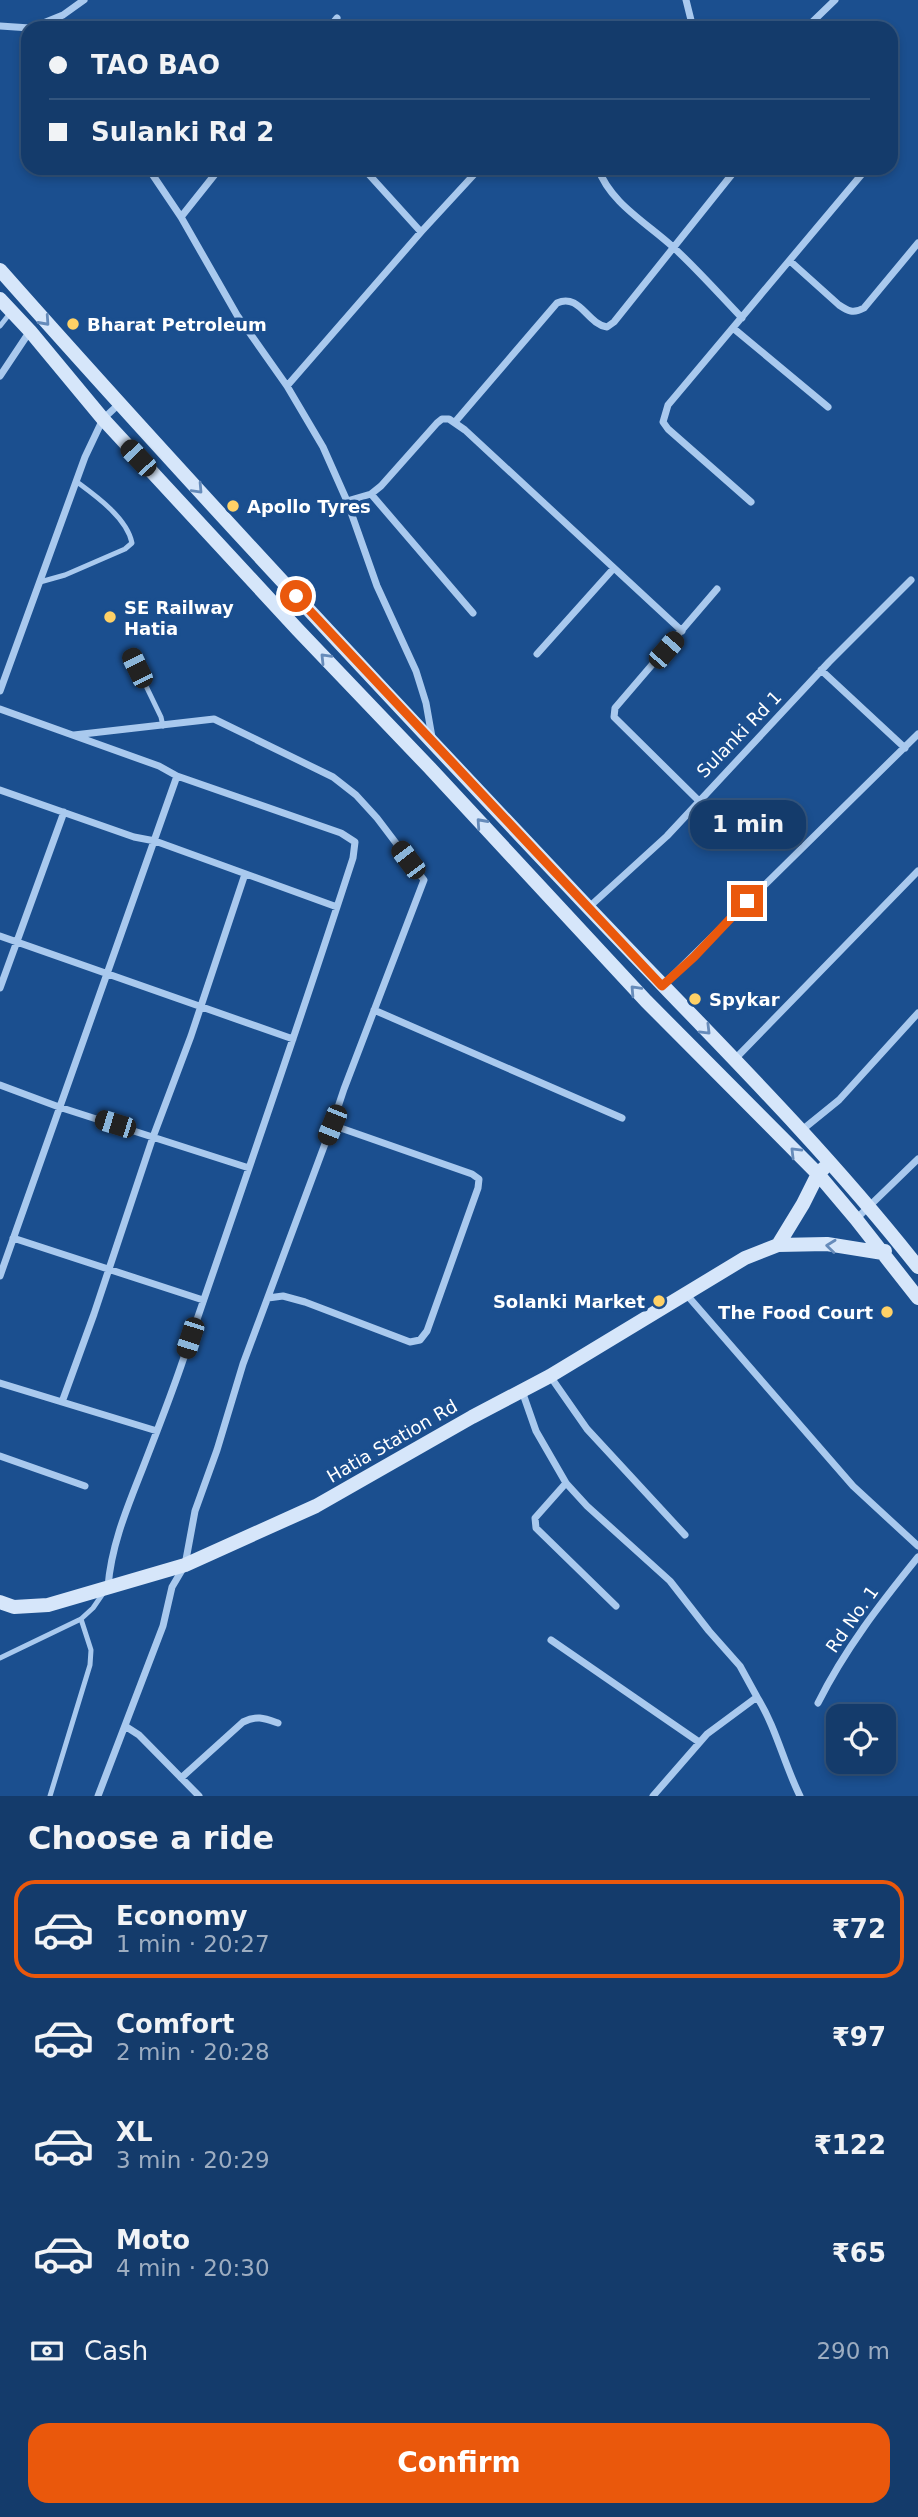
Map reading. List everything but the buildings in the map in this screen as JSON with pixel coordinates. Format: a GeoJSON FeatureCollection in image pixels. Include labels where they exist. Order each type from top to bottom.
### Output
{"type":"FeatureCollection","features":[{"type":"Feature","properties":{"kind":"main road"},"geometry":{"type":"LineString","coordinates":[[0,270],[119,404],[433,745],[802,1130],[870,1206],[918,1267]]}},
{"type":"Feature","properties":{"kind":"main road"},"geometry":{"type":"LineString","coordinates":[[0,299],[103,419],[298,630],[608,961],[818,1174],[917,1294]]}},
{"type":"Feature","properties":{"kind":"main road"},"geometry":{"type":"LineString","coordinates":[[778,1245],[797,1216],[818,1174],[831,1162]]}},
{"type":"Feature","properties":{"kind":"main road"},"geometry":{"type":"LineString","coordinates":[[778,1245],[827,1244],[883,1253],[898,1242]]}},
{"type":"Feature","properties":{"kind":"main road","name":"Hatia Station Rd"},"geometry":{"type":"LineString","coordinates":[[5,1607],[48,1605],[185,1565],[316,1506],[550,1376],[745,1258],[778,1245]]}},
{"type":"Feature","properties":{"kind":"street"},"geometry":{"type":"LineString","coordinates":[[57,21],[84,0]]}},
{"type":"Feature","properties":{"kind":"street"},"geometry":{"type":"LineString","coordinates":[[686,0],[691,21]]}},
{"type":"Feature","properties":{"kind":"street"},"geometry":{"type":"LineString","coordinates":[[814,21],[835,0]]}},
{"type":"Feature","properties":{"kind":"street"},"geometry":{"type":"LineString","coordinates":[[0,26],[21,27]]}},
{"type":"Feature","properties":{"kind":"street"},"geometry":{"type":"LineString","coordinates":[[153,175],[181,217],[237,316],[287,386],[324,447],[347,501],[373,577],[416,671],[426,703],[433,745]]}},
{"type":"Feature","properties":{"kind":"street"},"geometry":{"type":"LineString","coordinates":[[181,217],[214,175]]}},
{"type":"Feature","properties":{"kind":"street"},"geometry":{"type":"LineString","coordinates":[[369,175],[421,232]]}},
{"type":"Feature","properties":{"kind":"street"},"geometry":{"type":"LineString","coordinates":[[287,386],[474,175]]}},
{"type":"Feature","properties":{"kind":"street"},"geometry":{"type":"LineString","coordinates":[[600,175],[613,195],[674,248],[742,318]]}},
{"type":"Feature","properties":{"kind":"street"},"geometry":{"type":"LineString","coordinates":[[455,422],[557,303],[572,301],[594,321],[607,327],[614,322],[731,175]]}},
{"type":"Feature","properties":{"kind":"street"},"geometry":{"type":"LineString","coordinates":[[751,502],[663,422],[663,415],[668,405],[861,175]]}},
{"type":"Feature","properties":{"kind":"street"},"geometry":{"type":"LineString","coordinates":[[790,261],[848,311],[856,312],[863,308],[918,243]]}},
{"type":"Feature","properties":{"kind":"street"},"geometry":{"type":"LineString","coordinates":[[733,328],[828,407]]}},
{"type":"Feature","properties":{"kind":"street"},"geometry":{"type":"LineString","coordinates":[[0,376],[30,331]]}},
{"type":"Feature","properties":{"kind":"street"},"geometry":{"type":"LineString","coordinates":[[0,691],[103,419],[119,404]]}},
{"type":"Feature","properties":{"kind":"street"},"geometry":{"type":"LineString","coordinates":[[347,501],[371,494],[391,476],[442,419],[449,419],[682,631]]}},
{"type":"Feature","properties":{"kind":"street"},"geometry":{"type":"LineString","coordinates":[[371,494],[473,613]]}},
{"type":"Feature","properties":{"kind":"street"},"geometry":{"type":"LineString","coordinates":[[537,654],[614,568]]}},
{"type":"Feature","properties":{"kind":"street","name":"Sulanki Rd 1"},"geometry":{"type":"LineString","coordinates":[[588,908],[667,836],[821,670],[911,580]]}},
{"type":"Feature","properties":{"kind":"street"},"geometry":{"type":"LineString","coordinates":[[698,800],[614,718],[613,714],[717,589]]}},
{"type":"Feature","properties":{"kind":"street"},"geometry":{"type":"LineString","coordinates":[[821,670],[905,748]]}},
{"type":"Feature","properties":{"kind":"street"},"geometry":{"type":"LineString","coordinates":[[0,709],[159,766],[177,776],[341,833],[355,842],[353,858],[249,1168],[116,1540],[108,1587]]}},
{"type":"Feature","properties":{"kind":"street"},"geometry":{"type":"LineString","coordinates":[[74,735],[214,719],[333,778],[356,795],[424,880],[243,1364],[195,1511],[185,1565],[172,1587],[163,1626],[98,1796]]}},
{"type":"Feature","properties":{"kind":"street"},"geometry":{"type":"LineString","coordinates":[[662,986],[918,734]]}},
{"type":"Feature","properties":{"kind":"street"},"geometry":{"type":"LineString","coordinates":[[0,1276],[109,975],[177,776]]}},
{"type":"Feature","properties":{"kind":"street"},"geometry":{"type":"LineString","coordinates":[[0,790],[145,840],[155,841],[337,906]]}},
{"type":"Feature","properties":{"kind":"street"},"geometry":{"type":"LineString","coordinates":[[0,988],[64,813]]}},
{"type":"Feature","properties":{"kind":"street"},"geometry":{"type":"LineString","coordinates":[[735,1059],[918,871]]}},
{"type":"Feature","properties":{"kind":"street"},"geometry":{"type":"LineString","coordinates":[[62,1402],[153,1137],[201,1008],[245,874]]}},
{"type":"Feature","properties":{"kind":"street"},"geometry":{"type":"LineString","coordinates":[[0,936],[293,1039]]}},
{"type":"Feature","properties":{"kind":"street"},"geometry":{"type":"LineString","coordinates":[[374,1010],[622,1118]]}},
{"type":"Feature","properties":{"kind":"street"},"geometry":{"type":"LineString","coordinates":[[802,1130],[839,1100],[918,1013]]}},
{"type":"Feature","properties":{"kind":"street"},"geometry":{"type":"LineString","coordinates":[[0,1085],[59,1107],[249,1168]]}},
{"type":"Feature","properties":{"kind":"street"},"geometry":{"type":"LineString","coordinates":[[268,1298],[283,1296],[305,1302],[410,1342],[420,1340],[426,1331],[453,1260],[479,1179],[472,1174],[332,1125]]}},
{"type":"Feature","properties":{"kind":"street"},"geometry":{"type":"LineString","coordinates":[[856,1219],[918,1159]]}},
{"type":"Feature","properties":{"kind":"street"},"geometry":{"type":"LineString","coordinates":[[13,1238],[203,1300]]}},
{"type":"Feature","properties":{"kind":"street"},"geometry":{"type":"LineString","coordinates":[[686,1293],[853,1486],[918,1546]]}},
{"type":"Feature","properties":{"kind":"street"},"geometry":{"type":"LineString","coordinates":[[550,1376],[587,1429],[685,1535]]}},
{"type":"Feature","properties":{"kind":"street"},"geometry":{"type":"LineString","coordinates":[[0,1382],[157,1431]]}},
{"type":"Feature","properties":{"kind":"street"},"geometry":{"type":"LineString","coordinates":[[522,1390],[536,1431],[566,1483],[587,1506],[670,1581],[740,1666],[766,1713],[785,1765],[800,1796]]}},
{"type":"Feature","properties":{"kind":"street"},"geometry":{"type":"LineString","coordinates":[[0,1456],[85,1486]]}},
{"type":"Feature","properties":{"kind":"street"},"geometry":{"type":"LineString","coordinates":[[566,1483],[535,1518],[536,1528],[616,1606]]}},
{"type":"Feature","properties":{"kind":"street","name":"Rd No. 1"},"geometry":{"type":"LineString","coordinates":[[818,1703],[835,1670],[873,1612],[918,1557]]}},
{"type":"Feature","properties":{"kind":"street"},"geometry":{"type":"LineString","coordinates":[[551,1640],[699,1742]]}},
{"type":"Feature","properties":{"kind":"street"},"geometry":{"type":"LineString","coordinates":[[653,1796],[699,1742],[757,1697]]}},
{"type":"Feature","properties":{"kind":"street"},"geometry":{"type":"LineString","coordinates":[[181,1777],[243,1722],[252,1717],[261,1717],[278,1723]]}},
{"type":"Feature","properties":{"kind":"street"},"geometry":{"type":"LineString","coordinates":[[125,1726],[139,1735],[199,1796]]}},
{"type":"Feature","properties":{"kind":"lane"},"geometry":{"type":"LineString","coordinates":[[0,326],[12,312]]}},
{"type":"Feature","properties":{"kind":"lane"},"geometry":{"type":"LineString","coordinates":[[40,582],[65,575],[125,549],[132,543],[130,532],[103,503],[77,482]]}},
{"type":"Feature","properties":{"kind":"lane"},"geometry":{"type":"LineString","coordinates":[[131,655],[163,726]]}},
{"type":"Feature","properties":{"kind":"lane"},"geometry":{"type":"LineString","coordinates":[[0,1658],[81,1619],[108,1587]]}},
{"type":"Feature","properties":{"kind":"lane"},"geometry":{"type":"LineString","coordinates":[[50,1796],[90,1665],[91,1650],[81,1619]]}},
{"type":"Feature","properties":{"kind":"place","name":"Bharat Petroleum"},"geometry":{"type":"Point","coordinates":[73,324]}},
{"type":"Feature","properties":{"kind":"place","name":"Apollo Tyres"},"geometry":{"type":"Point","coordinates":[233,506]}},
{"type":"Feature","properties":{"kind":"place","name":"SE Railway Hatia"},"geometry":{"type":"Point","coordinates":[110,617]}},
{"type":"Feature","properties":{"kind":"place","name":"Spykar"},"geometry":{"type":"Point","coordinates":[695,999]}},
{"type":"Feature","properties":{"kind":"place","name":"Solanki Market"},"geometry":{"type":"Point","coordinates":[659,1301]}},
{"type":"Feature","properties":{"kind":"place","name":"The Food Court"},"geometry":{"type":"Point","coordinates":[887,1312]}},
{"type":"Feature","properties":{"kind":"route"},"geometry":{"type":"LineString","coordinates":[[296,596],[662,986],[694,957],[747,901]]}}]}
